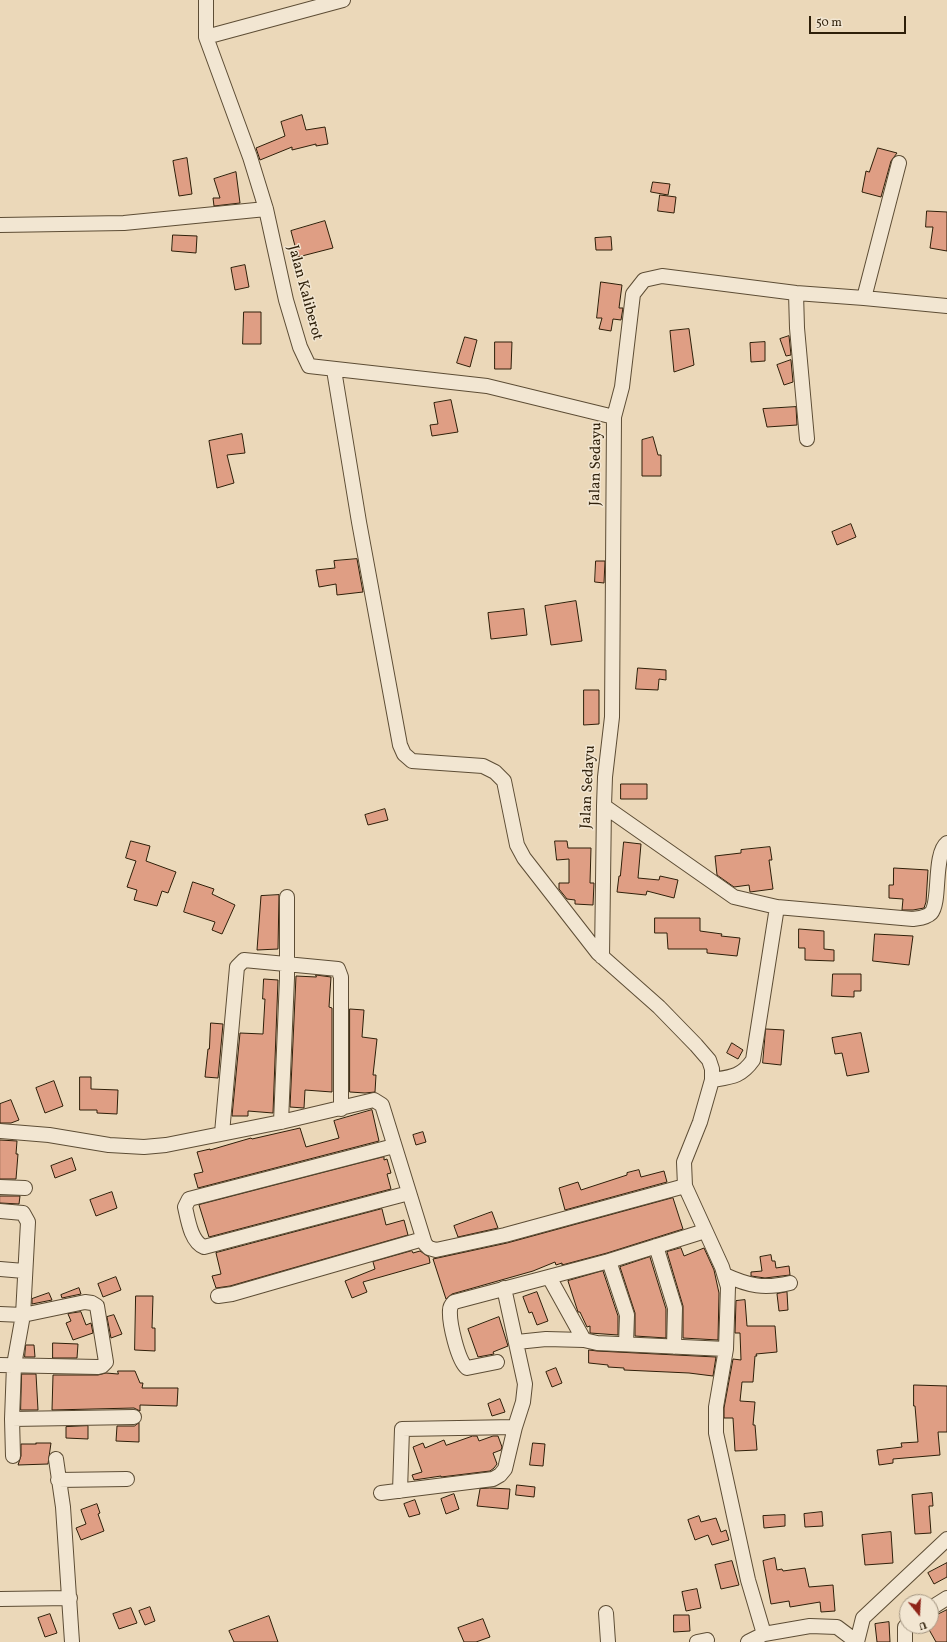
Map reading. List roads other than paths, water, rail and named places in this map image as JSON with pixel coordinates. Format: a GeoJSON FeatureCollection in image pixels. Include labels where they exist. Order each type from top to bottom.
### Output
{"type":"FeatureCollection","features":[{"type":"Feature","properties":{"kind":"street","name":"Jalan Kaliberot"},"geometry":{"type":"LineString","coordinates":[[206,0],[206,37],[250,157],[266,209],[286,300],[300,347],[309,366],[487,386],[614,417]]}},
{"type":"Feature","properties":{"kind":"street"},"geometry":{"type":"LineString","coordinates":[[206,37],[343,0]]}},
{"type":"Feature","properties":{"kind":"street"},"geometry":{"type":"LineString","coordinates":[[864,298],[899,163]]}},
{"type":"Feature","properties":{"kind":"street"},"geometry":{"type":"LineString","coordinates":[[0,225],[124,223],[266,209]]}},
{"type":"Feature","properties":{"kind":"street","name":"Jalan Sedayu"},"geometry":{"type":"LineString","coordinates":[[602,957],[605,777],[612,717],[614,417],[622,387],[634,294],[644,280],[662,276],[796,293],[947,306]]}},
{"type":"Feature","properties":{"kind":"street"},"geometry":{"type":"LineString","coordinates":[[796,293],[797,328],[807,439]]}},
{"type":"Feature","properties":{"kind":"street"},"geometry":{"type":"LineString","coordinates":[[334,370],[359,522],[400,745],[404,754],[412,761],[483,766],[495,772],[504,781],[520,852],[602,957],[659,1008],[696,1045],[708,1060],[712,1069],[712,1080],[700,1122],[684,1162],[685,1186],[725,1276],[728,1287],[726,1349],[716,1407],[716,1433],[748,1580],[764,1634]]}},
{"type":"Feature","properties":{"kind":"street"},"geometry":{"type":"LineString","coordinates":[[604,806],[734,897],[776,907],[913,919],[922,918],[927,916],[933,909],[941,857],[944,846],[947,843]]}},
{"type":"Feature","properties":{"kind":"street"},"geometry":{"type":"LineString","coordinates":[[281,1122],[287,964],[287,897]]}},
{"type":"Feature","properties":{"kind":"street"},"geometry":{"type":"LineString","coordinates":[[712,1080],[735,1076],[746,1069],[753,1060],[776,907]]}},
{"type":"Feature","properties":{"kind":"street"},"geometry":{"type":"LineString","coordinates":[[222,1134],[237,967],[244,960],[338,970],[341,976],[341,1109]]}},
{"type":"Feature","properties":{"kind":"street"},"geometry":{"type":"LineString","coordinates":[[0,1131],[49,1135],[108,1145],[144,1147],[166,1145],[281,1122],[374,1100],[382,1105],[425,1244],[429,1248],[436,1250],[505,1235],[685,1186]]}},
{"type":"Feature","properties":{"kind":"street"},"geometry":{"type":"LineString","coordinates":[[394,1146],[189,1199],[185,1207],[187,1216],[195,1241],[204,1246],[409,1193]]}},
{"type":"Feature","properties":{"kind":"street"},"geometry":{"type":"LineString","coordinates":[[0,1187],[25,1188]]}},
{"type":"Feature","properties":{"kind":"street"},"geometry":{"type":"LineString","coordinates":[[0,1210],[23,1213],[28,1222],[24,1271],[23,1315],[7,1365],[12,1420],[12,1456]]}},
{"type":"Feature","properties":{"kind":"street"},"geometry":{"type":"LineString","coordinates":[[497,1362],[466,1368],[458,1351],[450,1311],[452,1304],[456,1300],[609,1261],[705,1231]]}},
{"type":"Feature","properties":{"kind":"street"},"geometry":{"type":"LineString","coordinates":[[218,1296],[232,1294],[423,1239]]}},
{"type":"Feature","properties":{"kind":"street"},"geometry":{"type":"LineString","coordinates":[[656,1246],[675,1308],[674,1347]]}},
{"type":"Feature","properties":{"kind":"street"},"geometry":{"type":"LineString","coordinates":[[609,1261],[627,1316],[626,1344]]}},
{"type":"Feature","properties":{"kind":"street"},"geometry":{"type":"LineString","coordinates":[[0,1269],[24,1271]]}},
{"type":"Feature","properties":{"kind":"street"},"geometry":{"type":"LineString","coordinates":[[725,1276],[756,1286],[776,1286],[790,1283]]}},
{"type":"Feature","properties":{"kind":"street"},"geometry":{"type":"LineString","coordinates":[[549,1277],[584,1340]]}},
{"type":"Feature","properties":{"kind":"street"},"geometry":{"type":"LineString","coordinates":[[381,1493],[493,1479],[506,1469],[515,1427],[523,1402],[525,1384],[504,1288]]}},
{"type":"Feature","properties":{"kind":"street"},"geometry":{"type":"LineString","coordinates":[[0,1314],[23,1315],[85,1302],[92,1303],[96,1306],[106,1362],[102,1366],[98,1367],[7,1365]]}},
{"type":"Feature","properties":{"kind":"street"},"geometry":{"type":"LineString","coordinates":[[517,1342],[546,1339],[584,1340],[597,1343],[726,1349]]}},
{"type":"Feature","properties":{"kind":"street"},"geometry":{"type":"LineString","coordinates":[[12,1420],[134,1417]]}},
{"type":"Feature","properties":{"kind":"street"},"geometry":{"type":"LineString","coordinates":[[400,1491],[402,1429],[515,1427]]}},
{"type":"Feature","properties":{"kind":"street"},"geometry":{"type":"LineString","coordinates":[[56,1459],[63,1507],[72,1642]]}},
{"type":"Feature","properties":{"kind":"street"},"geometry":{"type":"LineString","coordinates":[[58,1480],[128,1479]]}},
{"type":"Feature","properties":{"kind":"street"},"geometry":{"type":"LineString","coordinates":[[748,1642],[764,1634],[810,1626],[837,1626],[863,1618],[947,1539]]}},
{"type":"Feature","properties":{"kind":"street"},"geometry":{"type":"LineString","coordinates":[[0,1599],[70,1598]]}},
{"type":"Feature","properties":{"kind":"street"},"geometry":{"type":"LineString","coordinates":[[606,1613],[608,1642]]}},
{"type":"Feature","properties":{"kind":"street"},"geometry":{"type":"LineString","coordinates":[[837,1626],[857,1642],[863,1618]]}}]}
